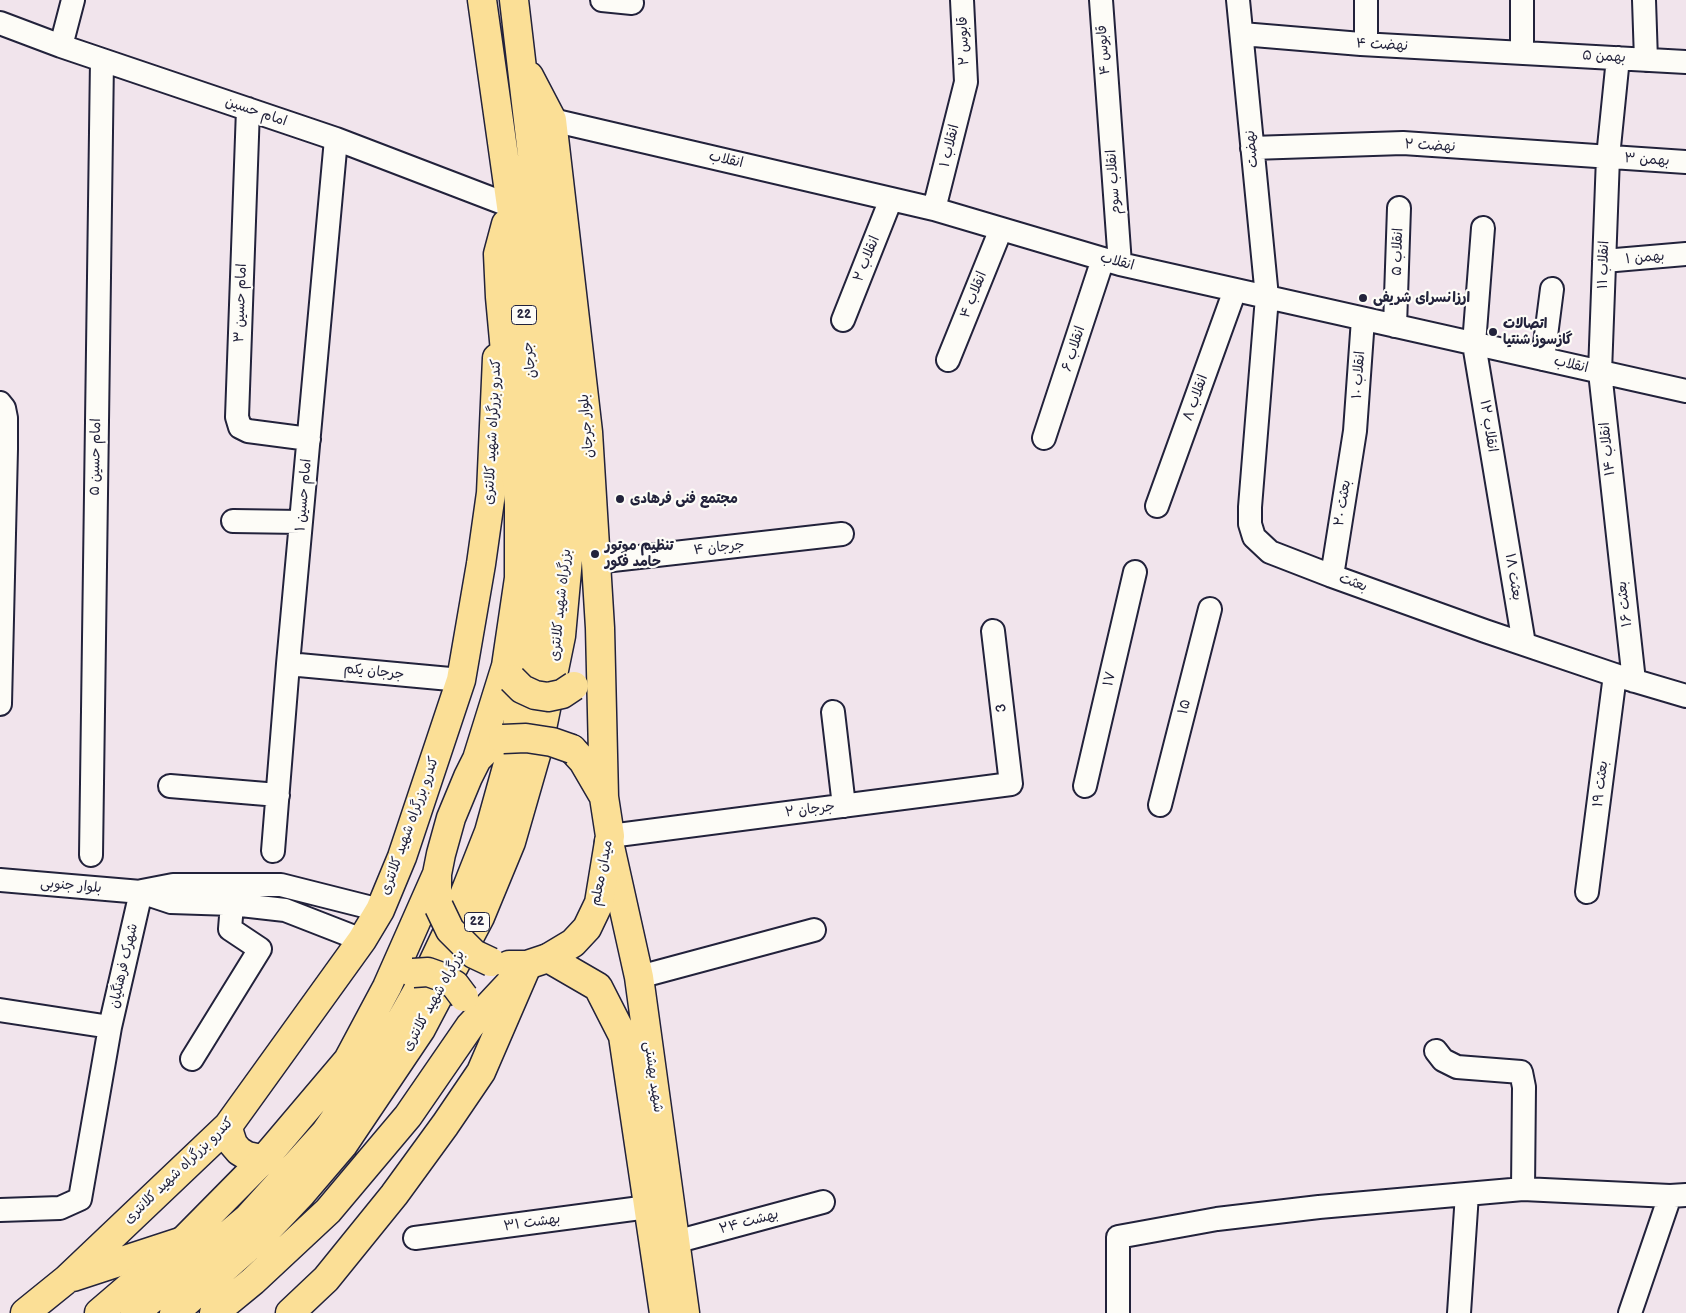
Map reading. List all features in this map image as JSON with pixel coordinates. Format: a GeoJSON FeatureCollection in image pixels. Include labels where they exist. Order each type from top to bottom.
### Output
{"type":"FeatureCollection","features":[{"type":"Feature","properties":{"kind":"main road","name":"جرجان"},"geometry":{"type":"LineString","coordinates":[[482,0],[511,206],[539,439],[543,533],[535,632]]}},
{"type":"Feature","properties":{"kind":"main road","name":"جرجان"},"geometry":{"type":"LineString","coordinates":[[514,0],[565,437]]}},
{"type":"Feature","properties":{"kind":"main road","name":"بلوار جرجان"},"geometry":{"type":"LineString","coordinates":[[522,64],[552,120],[588,432],[600,628],[604,796]]}},
{"type":"Feature","properties":{"kind":"main road"},"geometry":{"type":"LineString","coordinates":[[511,206],[498,254],[500,298],[519,504],[519,578],[509,672],[487,748],[468,777],[451,818],[440,854],[437,874],[439,906],[450,930],[474,954],[490,962],[510,965],[538,961]]}},
{"type":"Feature","properties":{"kind":"main road","name":"کندرو بزرگراه شهید کلانتری"},"geometry":{"type":"LineString","coordinates":[[25,1313],[67,1279],[228,1126],[362,940],[380,910],[402,857],[461,680],[491,493],[500,298]]}},
{"type":"Feature","properties":{"kind":"main road","name":"بزرگراه شهید کلانتری"},"geometry":{"type":"LineString","coordinates":[[174,1313],[263,1234],[302,1193],[343,1145],[421,1029],[480,917],[511,842],[528,786],[538,748],[561,636],[569,548],[565,437]]}},
{"type":"Feature","properties":{"kind":"main road"},"geometry":{"type":"LineString","coordinates":[[481,564],[491,560],[500,561],[507,568],[501,629],[488,692],[487,748]]}},
{"type":"Feature","properties":{"kind":"main road"},"geometry":{"type":"LineString","coordinates":[[509,672],[522,689],[534,695],[548,697],[562,694],[574,686],[589,663],[600,628]]}},
{"type":"Feature","properties":{"kind":"main road","name":"بزرگراه شهید کلانتری"},"geometry":{"type":"LineString","coordinates":[[135,1313],[248,1218],[288,1176],[326,1133],[401,1020],[432,965],[459,908],[489,832],[514,742],[535,632]]}},
{"type":"Feature","properties":{"kind":"main road","name":"میدان معلم"},"geometry":{"type":"LineString","coordinates":[[487,748],[526,738],[552,742],[572,749],[588,768],[604,796],[610,839],[599,902],[587,928],[573,943],[538,961]]}},
{"type":"Feature","properties":{"kind":"main road","name":"شهید بهشتی"},"geometry":{"type":"LineString","coordinates":[[610,839],[639,977],[685,1313]]}},
{"type":"Feature","properties":{"kind":"main road"},"geometry":{"type":"LineString","coordinates":[[99,1313],[183,1241],[266,1158],[348,1060],[387,987],[437,874]]}},
{"type":"Feature","properties":{"kind":"main road"},"geometry":{"type":"LineString","coordinates":[[214,1313],[253,1281],[328,1211],[408,1116],[470,1026],[538,961]]}},
{"type":"Feature","properties":{"kind":"main road"},"geometry":{"type":"LineString","coordinates":[[290,1313],[326,1279],[394,1195],[445,1125],[481,1072],[538,961]]}},
{"type":"Feature","properties":{"kind":"main road","name":"شهید بهشتی"},"geometry":{"type":"LineString","coordinates":[[538,961],[598,987],[622,1036],[664,1313]]}},
{"type":"Feature","properties":{"kind":"main road"},"geometry":{"type":"LineString","coordinates":[[387,987],[399,978],[413,973],[428,972],[442,976],[455,985],[464,997],[469,1011],[470,1026]]}},
{"type":"Feature","properties":{"kind":"main road"},"geometry":{"type":"LineString","coordinates":[[228,1126],[233,1144],[240,1151],[247,1156],[266,1158]]}},
{"type":"Feature","properties":{"kind":"main road"},"geometry":{"type":"LineString","coordinates":[[67,1279],[183,1241]]}},
{"type":"Feature","properties":{"kind":"street"},"geometry":{"type":"LineString","coordinates":[[61,46],[73,0]]}},
{"type":"Feature","properties":{"kind":"street"},"geometry":{"type":"LineString","coordinates":[[602,0],[632,3]]}},
{"type":"Feature","properties":{"kind":"street","name":"۲ قابوس"},"geometry":{"type":"LineString","coordinates":[[962,0],[966,82]]}},
{"type":"Feature","properties":{"kind":"street","name":"۴ قابوس"},"geometry":{"type":"LineString","coordinates":[[1101,0],[1108,100]]}},
{"type":"Feature","properties":{"kind":"street","name":"نهضت"},"geometry":{"type":"LineString","coordinates":[[1238,0],[1267,297]]}},
{"type":"Feature","properties":{"kind":"street"},"geometry":{"type":"LineString","coordinates":[[1366,0],[1366,44]]}},
{"type":"Feature","properties":{"kind":"street"},"geometry":{"type":"LineString","coordinates":[[1522,0],[1522,53]]}},
{"type":"Feature","properties":{"kind":"street"},"geometry":{"type":"LineString","coordinates":[[1644,0],[1646,60]]}},
{"type":"Feature","properties":{"kind":"street","name":"امام حسین"},"geometry":{"type":"LineString","coordinates":[[0,23],[61,46],[336,139],[511,206]]}},
{"type":"Feature","properties":{"kind":"street","name":"۴ نهضت"},"geometry":{"type":"LineString","coordinates":[[1242,34],[1366,44],[1522,53]]}},
{"type":"Feature","properties":{"kind":"street","name":"۵ بهمن"},"geometry":{"type":"LineString","coordinates":[[1522,53],[1686,62]]}},
{"type":"Feature","properties":{"kind":"street","name":"۱۱ انقلاب"},"geometry":{"type":"LineString","coordinates":[[1600,372],[1608,158],[1618,58]]}},
{"type":"Feature","properties":{"kind":"street","name":"امام حسین ۵"},"geometry":{"type":"LineString","coordinates":[[91,855],[102,60]]}},
{"type":"Feature","properties":{"kind":"street","name":"انقلاب ۱"},"geometry":{"type":"LineString","coordinates":[[934,209],[966,82]]}},
{"type":"Feature","properties":{"kind":"street","name":"انقلاب سوم"},"geometry":{"type":"LineString","coordinates":[[1108,100],[1112,262]]}},
{"type":"Feature","properties":{"kind":"street","name":"امام حسین ۳"},"geometry":{"type":"LineString","coordinates":[[248,109],[237,417],[240,427],[248,431],[309,439]]}},
{"type":"Feature","properties":{"kind":"street","name":"انقلاب"},"geometry":{"type":"LineString","coordinates":[[552,120],[934,209],[1112,262],[1686,391]]}},
{"type":"Feature","properties":{"kind":"street","name":"امام حسین ۱"},"geometry":{"type":"LineString","coordinates":[[273,851],[288,664],[336,139]]}},
{"type":"Feature","properties":{"kind":"street","name":"۲ نهضت"},"geometry":{"type":"LineString","coordinates":[[1252,148],[1403,143],[1608,158]]}},
{"type":"Feature","properties":{"kind":"street","name":"۳ بهمن"},"geometry":{"type":"LineString","coordinates":[[1608,158],[1686,162]]}},
{"type":"Feature","properties":{"kind":"street","name":"۲ انقلاب"},"geometry":{"type":"LineString","coordinates":[[843,320],[891,199]]}},
{"type":"Feature","properties":{"kind":"street","name":"۵ انقلاب"},"geometry":{"type":"LineString","coordinates":[[1395,326],[1399,208]]}},
{"type":"Feature","properties":{"kind":"street","name":"۱۲ انقلاب"},"geometry":{"type":"LineString","coordinates":[[1483,228],[1474,344],[1502,509]]}},
{"type":"Feature","properties":{"kind":"street","name":"۴ انقلاب"},"geometry":{"type":"LineString","coordinates":[[948,360],[1001,229]]}},
{"type":"Feature","properties":{"kind":"street","name":"۱ بهمن"},"geometry":{"type":"LineString","coordinates":[[1604,261],[1686,254]]}},
{"type":"Feature","properties":{"kind":"street","name":"۶ انقلاب"},"geometry":{"type":"LineString","coordinates":[[1044,438],[1112,262]]}},
{"type":"Feature","properties":{"kind":"street"},"geometry":{"type":"LineString","coordinates":[[1543,359],[1552,289]]}},
{"type":"Feature","properties":{"kind":"street","name":"۸ انقلاب"},"geometry":{"type":"LineString","coordinates":[[1157,506],[1235,290]]}},
{"type":"Feature","properties":{"kind":"street","name":"بعثت"},"geometry":{"type":"LineString","coordinates":[[1267,297],[1250,524],[1254,537],[1270,552],[1332,576],[1624,678],[1686,696]]}},
{"type":"Feature","properties":{"kind":"street","name":"۱۰ انقلاب"},"geometry":{"type":"LineString","coordinates":[[1355,431],[1363,319]]}},
{"type":"Feature","properties":{"kind":"street","name":"۱۴ انقلاب"},"geometry":{"type":"LineString","coordinates":[[1600,372],[1616,526]]}},
{"type":"Feature","properties":{"kind":"street"},"geometry":{"type":"LineString","coordinates":[[0,403],[4,408],[6,418],[0,704]]}},
{"type":"Feature","properties":{"kind":"street","name":"۲۰ بعثت"},"geometry":{"type":"LineString","coordinates":[[1332,576],[1355,431]]}},
{"type":"Feature","properties":{"kind":"street"},"geometry":{"type":"LineString","coordinates":[[0,488],[6,449]]}},
{"type":"Feature","properties":{"kind":"street","name":"۱۸ بعثت"},"geometry":{"type":"LineString","coordinates":[[1502,509],[1524,644]]}},
{"type":"Feature","properties":{"kind":"street"},"geometry":{"type":"LineString","coordinates":[[234,521],[301,522]]}},
{"type":"Feature","properties":{"kind":"street","name":"۱۶ بعثت"},"geometry":{"type":"LineString","coordinates":[[1616,526],[1624,678]]}},
{"type":"Feature","properties":{"kind":"street","name":"۴ جرجان"},"geometry":{"type":"LineString","coordinates":[[595,562],[842,534]]}},
{"type":"Feature","properties":{"kind":"street","name":"۱۷"},"geometry":{"type":"LineString","coordinates":[[1085,786],[1135,572]]}},
{"type":"Feature","properties":{"kind":"street","name":"۱۵"},"geometry":{"type":"LineString","coordinates":[[1160,805],[1210,609]]}},
{"type":"Feature","properties":{"kind":"street","name":"3"},"geometry":{"type":"LineString","coordinates":[[993,631],[1011,784]]}},
{"type":"Feature","properties":{"kind":"street","name":"جرجان یکم"},"geometry":{"type":"LineString","coordinates":[[288,664],[461,680]]}},
{"type":"Feature","properties":{"kind":"street","name":"بعثت ۱۹"},"geometry":{"type":"LineString","coordinates":[[1587,892],[1624,678]]}},
{"type":"Feature","properties":{"kind":"street"},"geometry":{"type":"LineString","coordinates":[[833,712],[844,806]]}},
{"type":"Feature","properties":{"kind":"street","name":"جرجان ۲"},"geometry":{"type":"LineString","coordinates":[[610,839],[1011,784]]}},
{"type":"Feature","properties":{"kind":"street"},"geometry":{"type":"LineString","coordinates":[[170,786],[278,795]]}},
{"type":"Feature","properties":{"kind":"street","name":"بلوار جنوبی"},"geometry":{"type":"LineString","coordinates":[[0,880],[141,892]]}},
{"type":"Feature","properties":{"kind":"street"},"geometry":{"type":"LineString","coordinates":[[141,892],[173,885],[281,885],[380,910]]}},
{"type":"Feature","properties":{"kind":"street"},"geometry":{"type":"LineString","coordinates":[[141,892],[171,902],[232,904],[285,910],[362,940]]}},
{"type":"Feature","properties":{"kind":"street","name":"شهرک فرهنگیان"},"geometry":{"type":"LineString","coordinates":[[0,1210],[60,1208],[80,1199],[110,1027],[141,892]]}},
{"type":"Feature","properties":{"kind":"street"},"geometry":{"type":"LineString","coordinates":[[192,1059],[260,949],[230,929],[232,904]]}},
{"type":"Feature","properties":{"kind":"street"},"geometry":{"type":"LineString","coordinates":[[639,977],[814,930]]}},
{"type":"Feature","properties":{"kind":"street"},"geometry":{"type":"LineString","coordinates":[[0,1010],[110,1027]]}},
{"type":"Feature","properties":{"kind":"street"},"geometry":{"type":"LineString","coordinates":[[1436,1051],[1443,1060],[1457,1067],[1521,1072],[1524,1087],[1523,1189]]}},
{"type":"Feature","properties":{"kind":"street"},"geometry":{"type":"LineString","coordinates":[[1114,1313],[1118,1313],[1118,1237],[1217,1219],[1319,1207],[1523,1189],[1678,1196],[1630,1313]]}},
{"type":"Feature","properties":{"kind":"street"},"geometry":{"type":"LineString","coordinates":[[1459,1313],[1467,1194]]}},
{"type":"Feature","properties":{"kind":"street","name":"بهشت ۲۴"},"geometry":{"type":"LineString","coordinates":[[675,1242],[823,1202]]}},
{"type":"Feature","properties":{"kind":"street","name":"بهشت ۳۱"},"geometry":{"type":"LineString","coordinates":[[415,1238],[648,1207]]}},
{"type":"Feature","properties":{"kind":"place","name":"ارزانسرای شریفی"},"geometry":{"type":"Point","coordinates":[1363,298]}},
{"type":"Feature","properties":{"kind":"place","name":"اتصالات گازسوز شنتیا"},"geometry":{"type":"Point","coordinates":[1493,332]}},
{"type":"Feature","properties":{"kind":"place","name":"مجتمع فنی فرهادی"},"geometry":{"type":"Point","coordinates":[620,499]}},
{"type":"Feature","properties":{"kind":"place","name":"تنظیم موتور حامد فکور"},"geometry":{"type":"Point","coordinates":[595,554]}}]}
